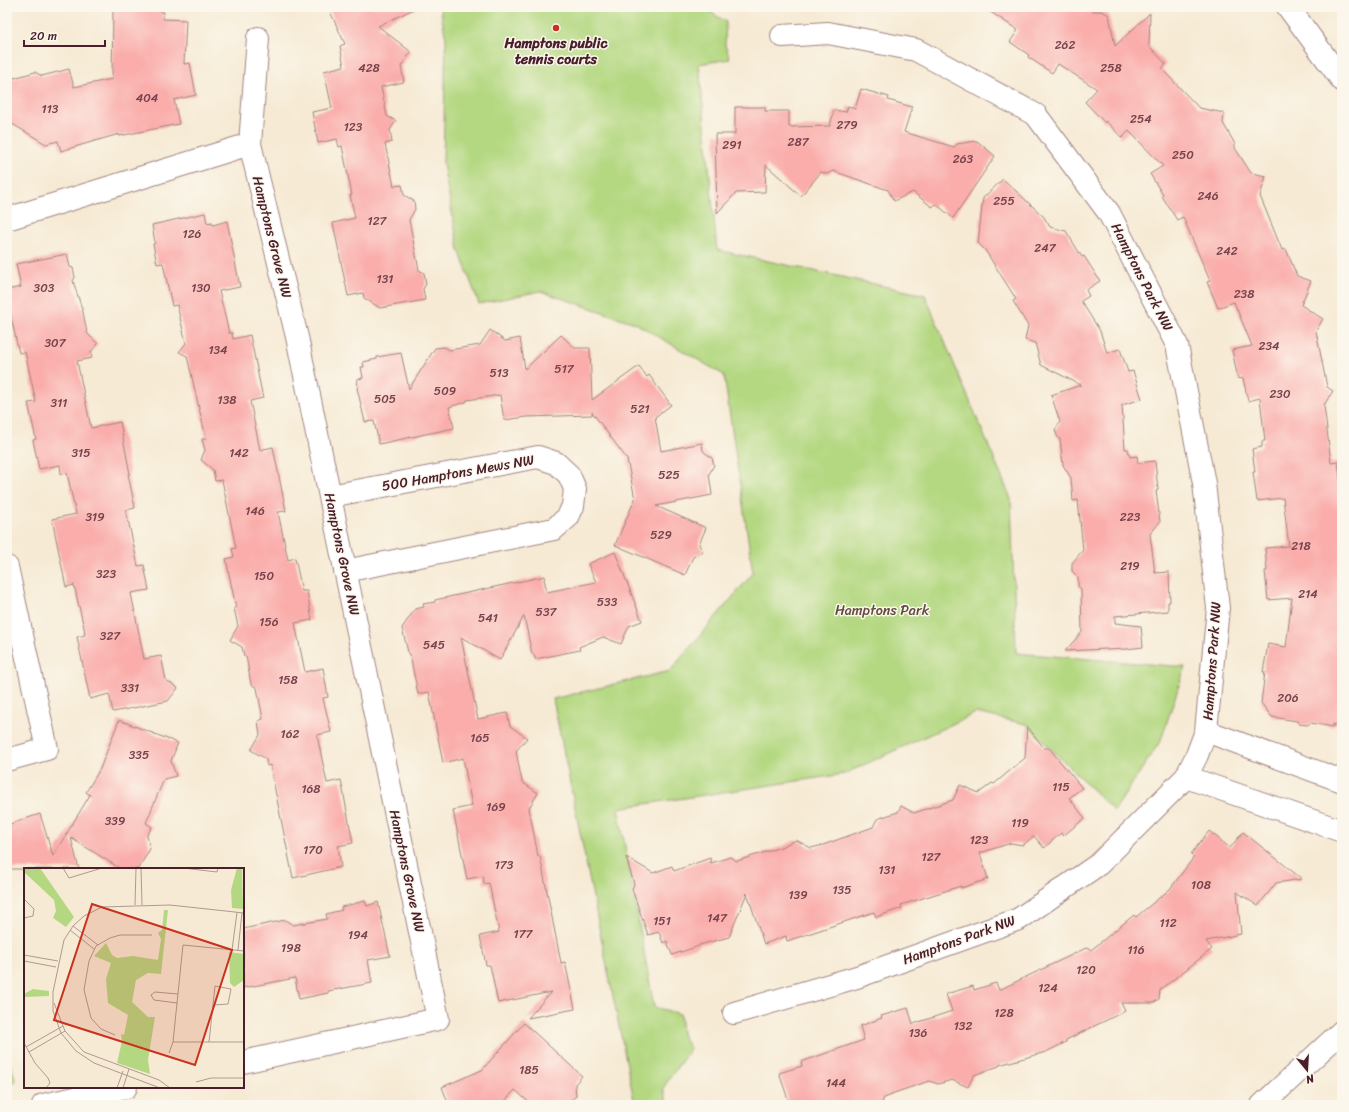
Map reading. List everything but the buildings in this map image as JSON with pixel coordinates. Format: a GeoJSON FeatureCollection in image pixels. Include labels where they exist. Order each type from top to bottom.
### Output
{"type":"FeatureCollection","features":[{"type":"Feature","properties":{"kind":"street"},"geometry":{"type":"LineString","coordinates":[[1288,7],[1342,80]]}},
{"type":"Feature","properties":{"kind":"street","name":"Hamptons Park NW"},"geometry":{"type":"LineString","coordinates":[[734,1013],[856,977],[1019,919],[1099,864],[1186,777],[1206,732],[1218,608],[1204,483],[1178,345],[1109,213],[1036,115],[916,50],[828,33],[782,36]]}},
{"type":"Feature","properties":{"kind":"street","name":"Hamptons Grove NW"},"geometry":{"type":"LineString","coordinates":[[244,1062],[438,1019],[296,337],[250,144],[258,38]]}},
{"type":"Feature","properties":{"kind":"street"},"geometry":{"type":"LineString","coordinates":[[7,219],[250,144]]}},
{"type":"Feature","properties":{"kind":"street","name":"500 Hamptons Mews NW"},"geometry":{"type":"LineString","coordinates":[[330,496],[538,457],[556,463],[569,475],[575,489],[573,506],[568,517],[554,529],[345,571]]}},
{"type":"Feature","properties":{"kind":"street"},"geometry":{"type":"LineString","coordinates":[[7,760],[47,748],[8,573]]}},
{"type":"Feature","properties":{"kind":"street","name":"Hamptons Park NW"},"geometry":{"type":"LineString","coordinates":[[1206,732],[1342,781]]}},
{"type":"Feature","properties":{"kind":"street"},"geometry":{"type":"LineString","coordinates":[[1186,777],[1342,831]]}},
{"type":"Feature","properties":{"kind":"street"},"geometry":{"type":"LineString","coordinates":[[1262,1105],[1342,1031]]}},
{"type":"Feature","properties":{"kind":"street"},"geometry":{"type":"LineString","coordinates":[[42,1105],[121,1088]]}},
{"type":"Feature","properties":{"kind":"green space","name":"Hamptons Park"},"geometry":{"type":"Polygon","coordinates":[[[440,7],[703,7],[726,22],[725,45],[730,59],[699,64],[717,250],[925,295],[1011,499],[1016,653],[1185,667],[1161,740],[1114,811],[1026,724],[976,713],[844,774],[618,808],[654,1007],[680,1014],[682,1034],[690,1049],[663,1088],[668,1105],[635,1105],[553,699],[670,671],[753,573],[724,375],[635,323],[540,291],[479,304],[459,250],[443,164],[446,39],[440,7]]]}},
{"type":"Feature","properties":{"kind":"green space"},"geometry":{"type":"Polygon","coordinates":[[[7,1055],[16,1081],[7,1083],[7,1055]]]}},
{"type":"Feature","properties":{"kind":"place","name":"Hamptons public tennis courts"},"geometry":{"type":"Point","coordinates":[556,28]}}]}
